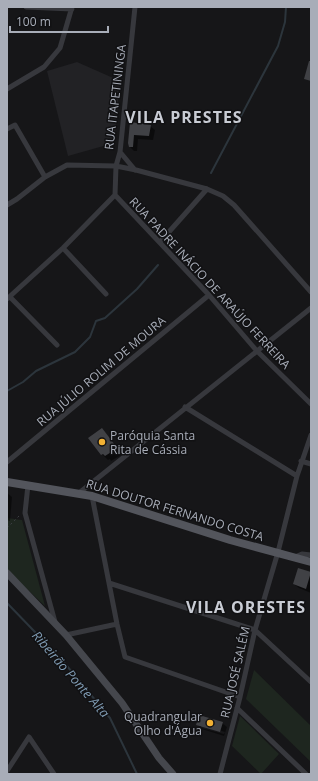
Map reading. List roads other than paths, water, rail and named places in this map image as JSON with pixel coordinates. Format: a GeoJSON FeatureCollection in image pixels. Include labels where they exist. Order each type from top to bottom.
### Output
{"type":"FeatureCollection","features":[{"type":"Feature","properties":{"kind":"main road","name":"RUA DOUTOR FERNANDO COSTA"},"geometry":{"type":"LineString","coordinates":[[7,482],[92,496],[230,540],[311,562]]}},
{"type":"Feature","properties":{"kind":"main road"},"geometry":{"type":"LineString","coordinates":[[7,573],[66,635],[122,703],[159,758],[173,774]]}},
{"type":"Feature","properties":{"kind":"main road"},"geometry":{"type":"LineString","coordinates":[[159,758],[178,774]]}},
{"type":"Feature","properties":{"kind":"street"},"geometry":{"type":"LineString","coordinates":[[7,89],[44,67],[60,48],[72,8],[26,7]]}},
{"type":"Feature","properties":{"kind":"street","name":"RUA ITAPETININGA"},"geometry":{"type":"LineString","coordinates":[[116,166],[120,152],[135,7]]}},
{"type":"Feature","properties":{"kind":"street"},"geometry":{"type":"LineString","coordinates":[[7,129],[15,125],[45,177]]}},
{"type":"Feature","properties":{"kind":"street"},"geometry":{"type":"LineString","coordinates":[[120,152],[136,170]]}},
{"type":"Feature","properties":{"kind":"street"},"geometry":{"type":"LineString","coordinates":[[7,205],[45,177],[67,165],[116,166],[207,189],[223,196],[234,206],[311,292]]}},
{"type":"Feature","properties":{"kind":"street","name":"RUA PADRE INÁCIO DE ARAÚJO FERREIRA"},"geometry":{"type":"LineString","coordinates":[[116,166],[115,195],[209,294],[256,350],[311,404]]}},
{"type":"Feature","properties":{"kind":"street"},"geometry":{"type":"LineString","coordinates":[[160,242],[207,189]]}},
{"type":"Feature","properties":{"kind":"street"},"geometry":{"type":"LineString","coordinates":[[57,345],[8,298],[63,248],[115,195]]}},
{"type":"Feature","properties":{"kind":"street"},"geometry":{"type":"LineString","coordinates":[[63,248],[106,294]]}},
{"type":"Feature","properties":{"kind":"street","name":"RUA JÚLIO ROLIM DE MOURA"},"geometry":{"type":"LineString","coordinates":[[7,462],[209,294]]}},
{"type":"Feature","properties":{"kind":"street"},"geometry":{"type":"LineString","coordinates":[[79,493],[256,350],[311,308]]}},
{"type":"Feature","properties":{"kind":"street"},"geometry":{"type":"LineString","coordinates":[[185,407],[297,476]]}},
{"type":"Feature","properties":{"kind":"street"},"geometry":{"type":"LineString","coordinates":[[278,552],[301,461],[311,435]]}},
{"type":"Feature","properties":{"kind":"street"},"geometry":{"type":"LineString","coordinates":[[301,461],[311,464]]}},
{"type":"Feature","properties":{"kind":"street"},"geometry":{"type":"LineString","coordinates":[[28,485],[25,511],[55,623]]}},
{"type":"Feature","properties":{"kind":"street"},"geometry":{"type":"LineString","coordinates":[[92,496],[117,624],[125,657],[240,697]]}},
{"type":"Feature","properties":{"kind":"street","name":"RUA JOSÉ SALÉM"},"geometry":{"type":"LineString","coordinates":[[220,774],[240,697],[255,630],[278,552]]}},
{"type":"Feature","properties":{"kind":"street"},"geometry":{"type":"LineString","coordinates":[[296,558],[302,554],[311,555]]}},
{"type":"Feature","properties":{"kind":"street"},"geometry":{"type":"LineString","coordinates":[[109,582],[255,630],[311,682]]}},
{"type":"Feature","properties":{"kind":"street"},"geometry":{"type":"LineString","coordinates":[[66,635],[117,624]]}},
{"type":"Feature","properties":{"kind":"street"},"geometry":{"type":"LineString","coordinates":[[237,708],[306,774]]}},
{"type":"Feature","properties":{"kind":"street"},"geometry":{"type":"LineString","coordinates":[[7,772],[29,737],[54,774]]}},
{"type":"Feature","properties":{"kind":"waterway"},"geometry":{"type":"LineString","coordinates":[[211,173],[278,46],[285,22],[286,7]]}},
{"type":"Feature","properties":{"kind":"waterway"},"geometry":{"type":"LineString","coordinates":[[7,391],[23,382],[36,371],[75,352],[90,337],[96,321],[105,318],[137,289],[158,265]]}},
{"type":"Feature","properties":{"kind":"waterway","name":"Ribeirão Ponte Alta"},"geometry":{"type":"LineString","coordinates":[[7,603],[62,660],[110,718],[137,774]]}},
{"type":"Feature","properties":{"kind":"place","name":"Paróquia Santa Rita de Cássia"},"geometry":{"type":"Point","coordinates":[102,442]}},
{"type":"Feature","properties":{"kind":"place","name":"Quadrangular Olho d'Água"},"geometry":{"type":"Point","coordinates":[210,723]}},
{"type":"Feature","properties":{"kind":"district","name":"VILA PRESTES"},"geometry":{"type":"Point","coordinates":[184,117]}},
{"type":"Feature","properties":{"kind":"district","name":"VILA ORESTES"},"geometry":{"type":"Point","coordinates":[246,607]}}]}
